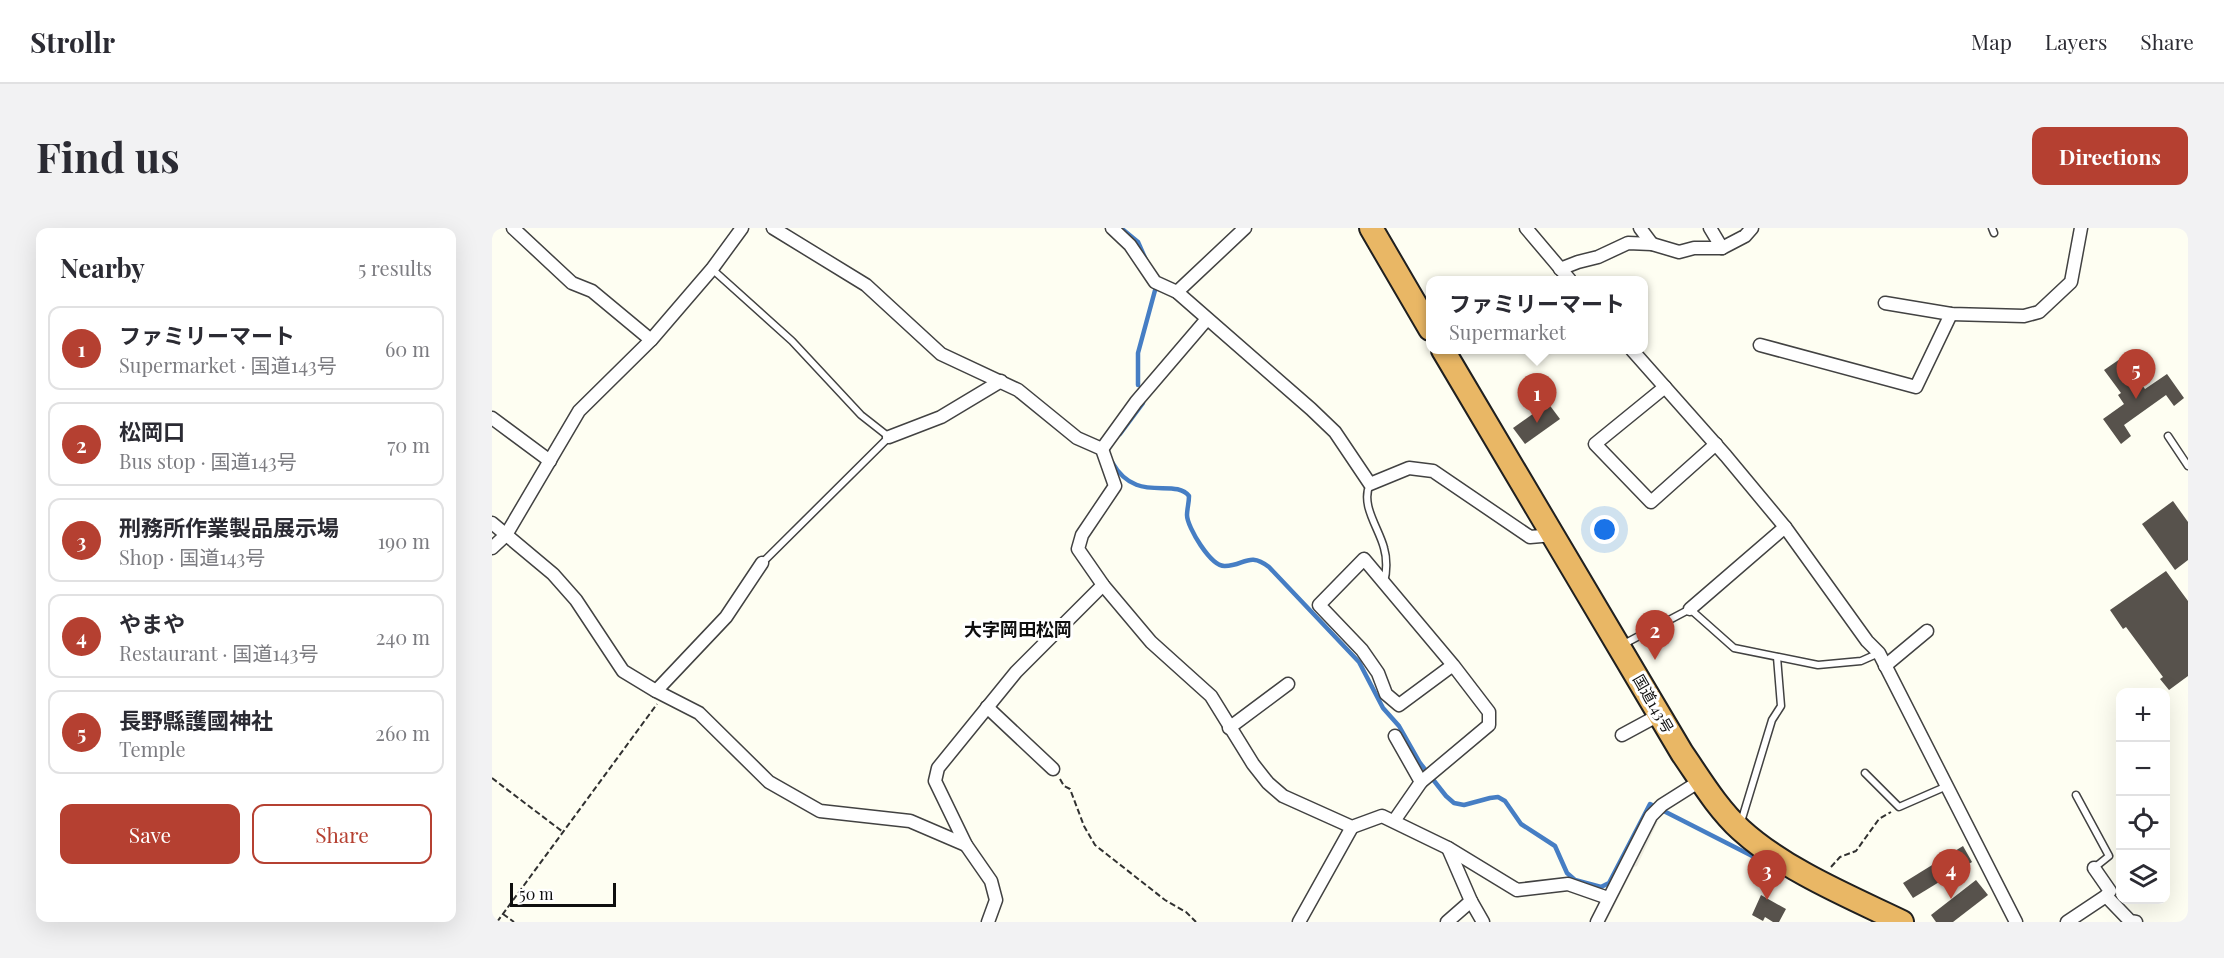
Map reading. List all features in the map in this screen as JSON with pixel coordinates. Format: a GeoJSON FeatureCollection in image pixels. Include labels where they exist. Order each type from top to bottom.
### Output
{"type":"FeatureCollection","features":[{"type":"Feature","properties":{"kind":"highway"},"geometry":{"type":"LineString","coordinates":[[1371,228],[1426,320]]}},
{"type":"Feature","properties":{"kind":"highway","name":"国道143号"},"geometry":{"type":"LineString","coordinates":[[1445,354],[1659,715],[1700,781],[1720,807],[1761,847],[1820,881],[1902,922]]}},
{"type":"Feature","properties":{"kind":"street"},"geometry":{"type":"LineString","coordinates":[[513,228],[572,283],[592,291],[651,340]]}},
{"type":"Feature","properties":{"kind":"street"},"geometry":{"type":"LineString","coordinates":[[492,548],[506,535],[579,411],[651,340],[712,269],[742,228]]}},
{"type":"Feature","properties":{"kind":"street"},"geometry":{"type":"LineString","coordinates":[[773,228],[866,285],[941,354],[1018,390],[1077,438],[1102,450],[1114,486],[1082,535],[1078,549],[1103,585],[1151,642],[1210,696],[1253,764],[1276,790],[1283,796],[1352,827]]}},
{"type":"Feature","properties":{"kind":"street"},"geometry":{"type":"LineString","coordinates":[[1112,228],[1130,245],[1157,283],[1177,292],[1335,432],[1370,484],[1409,468],[1433,471],[1530,537],[1553,535]]}},
{"type":"Feature","properties":{"kind":"street"},"geometry":{"type":"LineString","coordinates":[[1177,292],[1245,228]]}},
{"type":"Feature","properties":{"kind":"street"},"geometry":{"type":"LineString","coordinates":[[1526,228],[1566,276]]}},
{"type":"Feature","properties":{"kind":"street"},"geometry":{"type":"LineString","coordinates":[[1640,228],[1652,244]]}},
{"type":"Feature","properties":{"kind":"street"},"geometry":{"type":"LineString","coordinates":[[1710,228],[1722,248]]}},
{"type":"Feature","properties":{"kind":"street"},"geometry":{"type":"LineString","coordinates":[[1560,269],[1598,257],[1628,243],[1652,244],[1679,252],[1722,248],[1745,236],[1752,228]]}},
{"type":"Feature","properties":{"kind":"street"},"geometry":{"type":"LineString","coordinates":[[1886,303],[1952,314],[2024,316],[2039,312],[2071,282],[2081,228]]}},
{"type":"Feature","properties":{"kind":"street"},"geometry":{"type":"LineString","coordinates":[[1760,345],[1916,387],[1952,314]]}},
{"type":"Feature","properties":{"kind":"street"},"geometry":{"type":"LineString","coordinates":[[1102,450],[1136,402],[1207,320]]}},
{"type":"Feature","properties":{"kind":"street"},"geometry":{"type":"LineString","coordinates":[[1636,354],[1716,444],[1785,527],[1867,641],[1879,653],[2016,922]]}},
{"type":"Feature","properties":{"kind":"street"},"geometry":{"type":"LineString","coordinates":[[889,437],[941,417],[1000,381]]}},
{"type":"Feature","properties":{"kind":"street"},"geometry":{"type":"LineString","coordinates":[[1665,387],[1595,444],[1651,502],[1716,444]]}},
{"type":"Feature","properties":{"kind":"street"},"geometry":{"type":"LineString","coordinates":[[492,418],[550,461]]}},
{"type":"Feature","properties":{"kind":"street"},"geometry":{"type":"LineString","coordinates":[[492,523],[553,574],[576,600],[623,671],[699,713],[769,782],[820,811],[910,821],[966,845]]}},
{"type":"Feature","properties":{"kind":"street"},"geometry":{"type":"LineString","coordinates":[[1690,609],[1785,527]]}},
{"type":"Feature","properties":{"kind":"street"},"geometry":{"type":"LineString","coordinates":[[1394,821],[1426,779],[1489,725],[1489,712],[1453,665],[1364,559],[1319,605],[1362,650],[1378,673],[1386,694],[1399,705],[1453,665]]}},
{"type":"Feature","properties":{"kind":"street"},"geometry":{"type":"LineString","coordinates":[[660,693],[726,617],[762,563]]}},
{"type":"Feature","properties":{"kind":"street"},"geometry":{"type":"LineString","coordinates":[[989,922],[996,900],[991,881],[966,845],[935,781],[938,768],[1016,672],[1103,585]]}},
{"type":"Feature","properties":{"kind":"street"},"geometry":{"type":"LineString","coordinates":[[1885,666],[1927,631]]}},
{"type":"Feature","properties":{"kind":"street"},"geometry":{"type":"LineString","coordinates":[[1229,728],[1288,684]]}},
{"type":"Feature","properties":{"kind":"street"},"geometry":{"type":"LineString","coordinates":[[987,706],[1053,769]]}},
{"type":"Feature","properties":{"kind":"street"},"geometry":{"type":"LineString","coordinates":[[1622,735],[1659,715]]}},
{"type":"Feature","properties":{"kind":"street"},"geometry":{"type":"LineString","coordinates":[[1395,736],[1426,779]]}},
{"type":"Feature","properties":{"kind":"street"},"geometry":{"type":"LineString","coordinates":[[1597,922],[1651,816],[1662,805],[1700,781]]}},
{"type":"Feature","properties":{"kind":"street"},"geometry":{"type":"LineString","coordinates":[[1299,922],[1352,827],[1382,816],[1448,848],[1517,890],[1568,884],[1608,898]]}},
{"type":"Feature","properties":{"kind":"street"},"geometry":{"type":"LineString","coordinates":[[1448,848],[1471,901],[1483,922]]}},
{"type":"Feature","properties":{"kind":"street"},"geometry":{"type":"LineString","coordinates":[[2067,922],[2110,891],[2094,868]]}},
{"type":"Feature","properties":{"kind":"street"},"geometry":{"type":"LineString","coordinates":[[2106,896],[2130,921],[2136,922]]}},
{"type":"Feature","properties":{"kind":"street"},"geometry":{"type":"LineString","coordinates":[[1447,922],[1471,901]]}},
{"type":"Feature","properties":{"kind":"lane"},"geometry":{"type":"LineString","coordinates":[[712,269],[792,341],[861,415],[889,437],[762,563]]}},
{"type":"Feature","properties":{"kind":"lane"},"geometry":{"type":"LineString","coordinates":[[2168,436],[2188,466]]}},
{"type":"Feature","properties":{"kind":"lane"},"geometry":{"type":"LineString","coordinates":[[1370,484],[1366,492],[1375,529],[1385,551],[1384,582]]}},
{"type":"Feature","properties":{"kind":"lane"},"geometry":{"type":"LineString","coordinates":[[1619,647],[1690,609],[1734,648],[1818,665],[1861,661],[1879,653]]}},
{"type":"Feature","properties":{"kind":"lane"},"geometry":{"type":"LineString","coordinates":[[1739,828],[1772,720],[1781,706],[1777,657]]}},
{"type":"Feature","properties":{"kind":"lane"},"geometry":{"type":"LineString","coordinates":[[1865,773],[1899,807],[1947,786]]}},
{"type":"Feature","properties":{"kind":"lane"},"geometry":{"type":"LineString","coordinates":[[2076,795],[2109,856],[2094,868]]}},
{"type":"Feature","properties":{"kind":"path"},"geometry":{"type":"LineString","coordinates":[[497,922],[660,693]]}},
{"type":"Feature","properties":{"kind":"path"},"geometry":{"type":"LineString","coordinates":[[1053,769],[1064,786],[1070,789],[1084,826],[1095,845],[1165,900],[1186,912],[1196,922]]}},
{"type":"Feature","properties":{"kind":"path"},"geometry":{"type":"LineString","coordinates":[[492,778],[563,831]]}},
{"type":"Feature","properties":{"kind":"path"},"geometry":{"type":"LineString","coordinates":[[1820,881],[1840,856],[1856,851],[1879,819],[1899,807]]}},
{"type":"Feature","properties":{"kind":"path"},"geometry":{"type":"LineString","coordinates":[[502,914],[514,922]]}},
{"type":"Feature","properties":{"kind":"shaded area"},"geometry":{"type":"Polygon","coordinates":[[[1655,819],[1658,821],[1637,866],[1634,867],[1606,922],[1603,922],[1655,819]]]}},
{"type":"Feature","properties":{"kind":"building"},"geometry":{"type":"Polygon","coordinates":[[[2120,359],[2145,389],[2167,374],[2184,398],[2174,406],[2166,395],[2124,425],[2131,436],[2121,444],[2103,419],[2124,404],[2118,395],[2121,393],[2104,370],[2120,359]]]}},
{"type":"Feature","properties":{"kind":"building"},"geometry":{"type":"Polygon","coordinates":[[[1548,403],[1560,419],[1525,444],[1513,428],[1548,403]]]}},
{"type":"Feature","properties":{"kind":"building"},"geometry":{"type":"Polygon","coordinates":[[[2173,501],[2188,522],[2188,560],[2175,570],[2142,524],[2173,501]]]}},
{"type":"Feature","properties":{"kind":"building"},"geometry":{"type":"Polygon","coordinates":[[[2166,571],[2188,601],[2188,676],[2170,689],[2167,688],[2160,679],[2163,677],[2126,627],[2123,629],[2110,610],[2166,571]]]}},
{"type":"Feature","properties":{"kind":"building"},"geometry":{"type":"Polygon","coordinates":[[[1963,846],[1972,862],[1913,898],[1903,883],[1963,846]]]}},
{"type":"Feature","properties":{"kind":"building"},"geometry":{"type":"Polygon","coordinates":[[[1976,880],[1988,895],[1953,922],[1936,922],[1931,915],[1976,880]]]}},
{"type":"Feature","properties":{"kind":"building"},"geometry":{"type":"Polygon","coordinates":[[[1761,895],[1786,909],[1779,922],[1773,922],[1765,917],[1763,921],[1752,915],[1761,895]]]}},
{"type":"Feature","properties":{"kind":"waterway"},"geometry":{"type":"LineString","coordinates":[[1121,228],[1138,242],[1146,260]]}},
{"type":"Feature","properties":{"kind":"waterway"},"geometry":{"type":"LineString","coordinates":[[1138,385],[1138,353],[1157,283]]}},
{"type":"Feature","properties":{"kind":"waterway"},"geometry":{"type":"LineString","coordinates":[[1120,434],[1143,403]]}},
{"type":"Feature","properties":{"kind":"waterway"},"geometry":{"type":"LineString","coordinates":[[1112,462],[1132,483],[1143,487],[1174,489],[1189,496],[1187,515],[1191,528],[1207,553],[1219,565],[1256,560],[1269,567],[1359,662],[1383,708],[1399,726],[1420,763],[1446,796],[1454,803],[1464,805],[1498,797],[1505,801],[1521,824],[1555,846],[1567,873],[1575,880],[1601,887],[1609,883],[1650,804],[1766,863]]}},
{"type":"Feature","properties":{"kind":"place","name":"長野縣護國神社"},"geometry":{"type":"Point","coordinates":[2136,399]}},
{"type":"Feature","properties":{"kind":"place","name":"ファミリーマート"},"geometry":{"type":"Point","coordinates":[1537,423]}},
{"type":"Feature","properties":{"kind":"place","name":"松岡口"},"geometry":{"type":"Point","coordinates":[1655,660]}},
{"type":"Feature","properties":{"kind":"place","name":"やまや"},"geometry":{"type":"Point","coordinates":[1951,899]}},
{"type":"Feature","properties":{"kind":"place","name":"刑務所作業製品展示場"},"geometry":{"type":"Point","coordinates":[1767,900]}},
{"type":"Feature","properties":{"kind":"district","name":"大字岡田松岡"},"geometry":{"type":"Point","coordinates":[1018,630]}}]}
